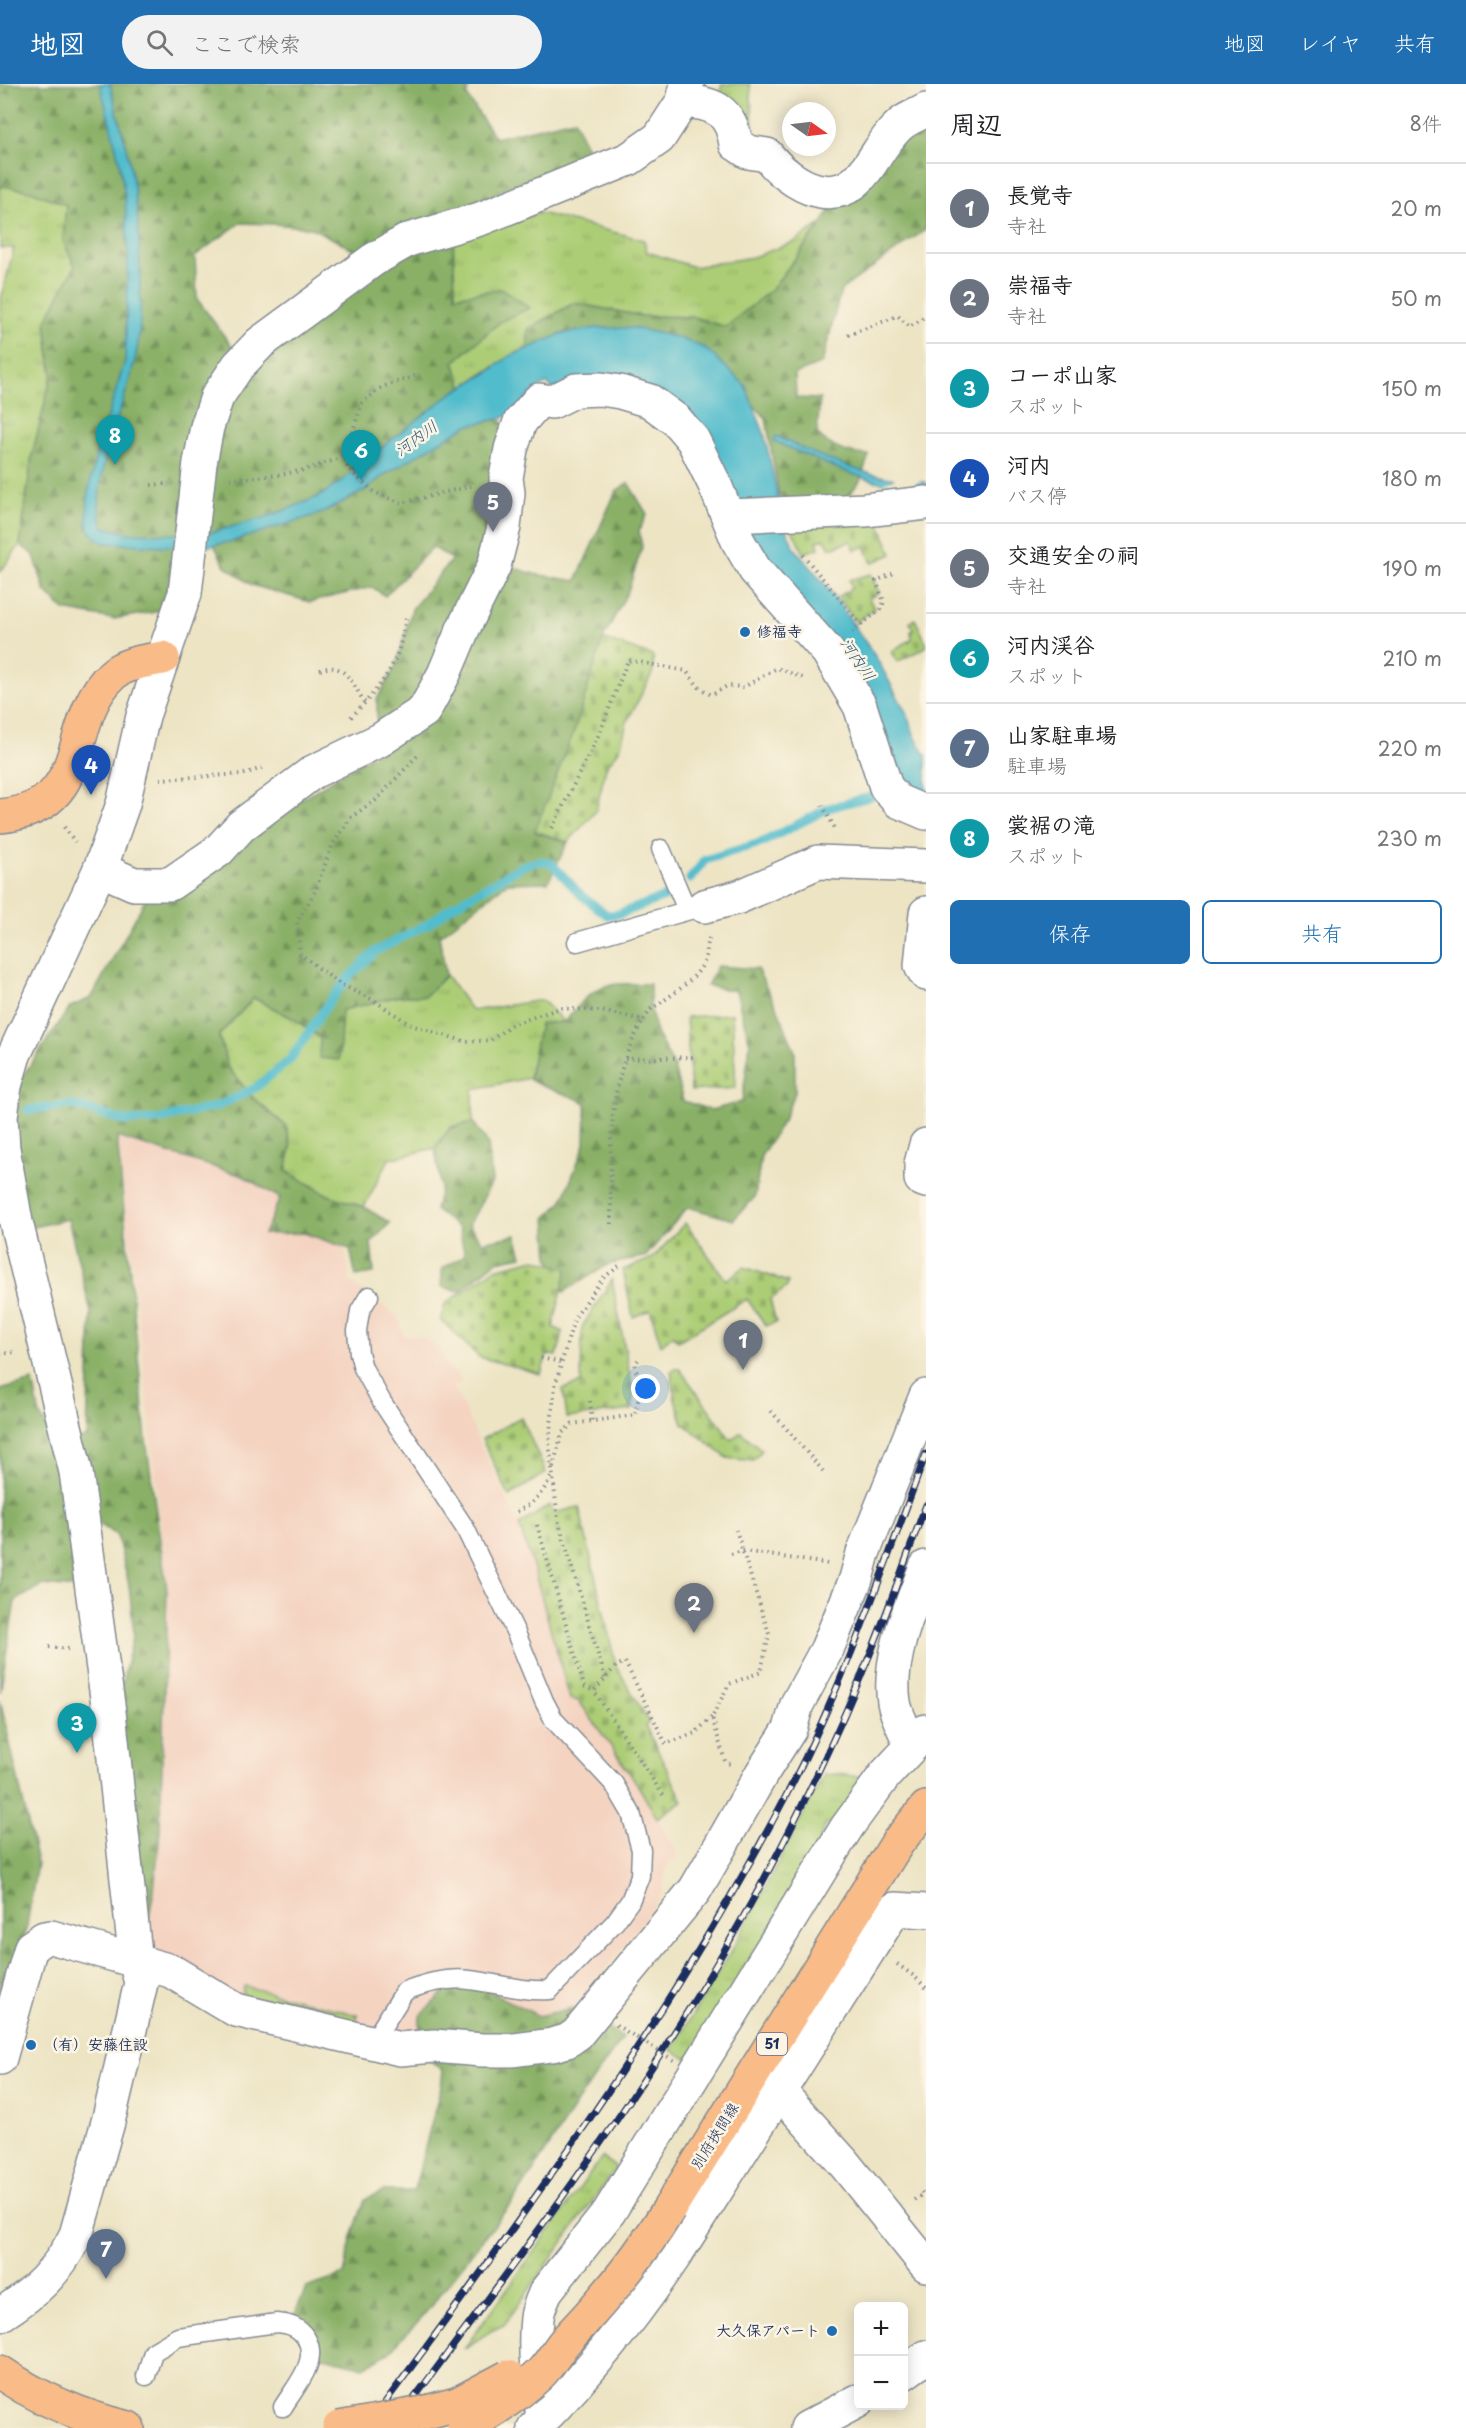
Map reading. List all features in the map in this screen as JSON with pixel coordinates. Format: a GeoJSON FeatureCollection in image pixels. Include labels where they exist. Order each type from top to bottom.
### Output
{"type":"FeatureCollection","features":[{"type":"Feature","properties":{"kind":"main road"},"geometry":{"type":"LineString","coordinates":[[0,816],[34,809],[50,799],[69,767],[96,695],[113,674],[136,662],[163,658]]}},
{"type":"Feature","properties":{"kind":"main road","name":"別府挾間線"},"geometry":{"type":"LineString","coordinates":[[464,2428],[507,2400],[540,2374],[565,2341],[621,2280],[647,2245],[898,1842],[926,1808]]}},
{"type":"Feature","properties":{"kind":"main road"},"geometry":{"type":"LineString","coordinates":[[339,2428],[423,2413],[457,2404],[504,2379],[565,2341]]}},
{"type":"Feature","properties":{"kind":"main road"},"geometry":{"type":"LineString","coordinates":[[0,2372],[45,2398],[81,2414],[128,2428]]}},
{"type":"Feature","properties":{"kind":"street"},"geometry":{"type":"LineString","coordinates":[[0,2314],[28,2297],[43,2283],[68,2252],[76,2235],[108,2122],[141,1983],[136,1962],[109,1712],[76,1472],[16,1222],[0,1117],[5,1086],[14,1055],[100,869],[123,804],[143,716],[185,593],[200,463],[207,427],[217,397],[238,366],[260,344],[373,260],[408,240],[480,219],[629,159],[659,138],[685,92],[699,102],[720,109],[733,127],[736,144],[748,153],[767,155],[774,164],[805,187],[826,192],[843,191],[856,181],[902,123],[926,110]]}},
{"type":"Feature","properties":{"kind":"street"},"geometry":{"type":"LineString","coordinates":[[100,869],[134,884],[170,884],[218,851],[241,826],[313,772],[380,740],[424,711],[444,674],[494,566],[504,527],[508,493],[506,478],[511,449],[520,422],[539,400],[552,402],[576,390],[601,389],[650,401],[676,420],[693,440],[731,516],[738,541],[755,570],[828,652],[860,706],[886,787],[898,801],[926,813]]}},
{"type":"Feature","properties":{"kind":"street"},"geometry":{"type":"LineString","coordinates":[[731,516],[865,510],[926,503]]}},
{"type":"Feature","properties":{"kind":"street"},"geometry":{"type":"LineString","coordinates":[[701,917],[739,897],[818,862],[926,866]]}},
{"type":"Feature","properties":{"kind":"street"},"geometry":{"type":"LineString","coordinates":[[926,913],[921,966],[926,974]]}},
{"type":"Feature","properties":{"kind":"street"},"geometry":{"type":"LineString","coordinates":[[926,1145],[921,1164],[921,1179],[926,1181]]}},
{"type":"Feature","properties":{"kind":"street"},"geometry":{"type":"LineString","coordinates":[[0,2058],[31,1947],[37,1941],[51,1937],[171,1971],[236,2010],[400,2049],[434,2046],[513,2050],[552,2045],[567,2041],[577,2034],[695,1890],[790,1729],[797,1704],[827,1649],[856,1579],[863,1553],[926,1396]]}},
{"type":"Feature","properties":{"kind":"street"},"geometry":{"type":"LineString","coordinates":[[539,2423],[536,2318],[546,2291],[609,2212],[847,1827],[885,1775],[918,1738],[894,1702],[894,1678],[901,1635],[926,1567]]}},
{"type":"Feature","properties":{"kind":"street"},"geometry":{"type":"LineString","coordinates":[[539,2423],[595,2363],[640,2306],[778,2095],[895,1909],[926,1911]]}},
{"type":"Feature","properties":{"kind":"street"},"geometry":{"type":"LineString","coordinates":[[778,2095],[789,2102],[843,2162],[926,2265]]}},
{"type":"Feature","properties":{"kind":"street"},"geometry":{"type":"LineString","coordinates":[[908,2370],[926,2357]]}},
{"type":"Feature","properties":{"kind":"street"},"geometry":{"type":"LineString","coordinates":[[807,2428],[854,2403]]}},
{"type":"Feature","properties":{"kind":"lane"},"geometry":{"type":"LineString","coordinates":[[577,942],[701,917],[661,849]]}},
{"type":"Feature","properties":{"kind":"lane"},"geometry":{"type":"LineString","coordinates":[[369,1296],[360,1311],[357,1331],[358,1353],[363,1368],[382,1402],[465,1528],[516,1633],[554,1720],[614,1784],[631,1813],[641,1850],[640,1876],[630,1902],[615,1922],[550,1990],[538,1991],[469,1980],[440,1980],[413,1988],[405,1991],[372,2043]]}},
{"type":"Feature","properties":{"kind":"lane"},"geometry":{"type":"LineString","coordinates":[[146,2376],[153,2352],[178,2337],[277,2323],[287,2324],[304,2334],[311,2353],[305,2371],[283,2407]]}},
{"type":"Feature","properties":{"kind":"path"},"geometry":{"type":"LineString","coordinates":[[848,335],[898,316],[910,327],[926,316]]}},
{"type":"Feature","properties":{"kind":"path"},"geometry":{"type":"LineString","coordinates":[[415,376],[382,387],[362,403],[345,455],[348,469],[374,492],[402,503],[506,478]]}},
{"type":"Feature","properties":{"kind":"path"},"geometry":{"type":"LineString","coordinates":[[227,480],[285,475],[320,467],[345,455]]}},
{"type":"Feature","properties":{"kind":"path"},"geometry":{"type":"LineString","coordinates":[[151,485],[168,484]]}},
{"type":"Feature","properties":{"kind":"path"},"geometry":{"type":"LineString","coordinates":[[803,555],[859,627],[881,609],[884,603],[876,581],[894,573]]}},
{"type":"Feature","properties":{"kind":"path"},"geometry":{"type":"LineString","coordinates":[[346,722],[365,703],[388,672],[398,652],[407,615]]}},
{"type":"Feature","properties":{"kind":"path"},"geometry":{"type":"LineString","coordinates":[[552,828],[600,732],[628,660],[687,671],[699,687],[711,695],[727,686],[744,687],[777,668],[803,678]]}},
{"type":"Feature","properties":{"kind":"path"},"geometry":{"type":"LineString","coordinates":[[320,669],[330,666],[339,668],[365,703]]}},
{"type":"Feature","properties":{"kind":"path"},"geometry":{"type":"LineString","coordinates":[[422,750],[376,800],[351,817],[333,844],[314,893],[297,922],[300,954],[340,984],[375,1001],[411,1025],[467,1042],[491,1040],[512,1026],[561,1008],[601,1011],[644,1020]]}},
{"type":"Feature","properties":{"kind":"path"},"geometry":{"type":"LineString","coordinates":[[129,779],[234,775],[270,765]]}},
{"type":"Feature","properties":{"kind":"path"},"geometry":{"type":"LineString","coordinates":[[822,805],[828,815]]}},
{"type":"Feature","properties":{"kind":"path"},"geometry":{"type":"LineString","coordinates":[[64,827],[76,844]]}},
{"type":"Feature","properties":{"kind":"path"},"geometry":{"type":"LineString","coordinates":[[611,1224],[609,1164],[611,1123],[617,1080],[624,1059],[650,1010],[684,985],[702,967],[707,956],[708,941],[701,917]]}},
{"type":"Feature","properties":{"kind":"path"},"geometry":{"type":"LineString","coordinates":[[624,1059],[696,1057]]}},
{"type":"Feature","properties":{"kind":"path"},"geometry":{"type":"LineString","coordinates":[[605,1678],[558,1520],[549,1443],[555,1386],[574,1319],[603,1278],[619,1266]]}},
{"type":"Feature","properties":{"kind":"path"},"geometry":{"type":"LineString","coordinates":[[541,1358],[561,1362]]}},
{"type":"Feature","properties":{"kind":"path"},"geometry":{"type":"LineString","coordinates":[[517,1512],[533,1503],[544,1492],[552,1473],[562,1433],[572,1424],[635,1415],[640,1392],[635,1364],[638,1360]]}},
{"type":"Feature","properties":{"kind":"path"},"geometry":{"type":"LineString","coordinates":[[590,1401],[592,1421]]}},
{"type":"Feature","properties":{"kind":"path"},"geometry":{"type":"LineString","coordinates":[[771,1411],[823,1471]]}},
{"type":"Feature","properties":{"kind":"path"},"geometry":{"type":"LineString","coordinates":[[537,1525],[584,1686],[594,1691],[663,1796]]}},
{"type":"Feature","properties":{"kind":"path"},"geometry":{"type":"LineString","coordinates":[[594,1691],[616,1666],[625,1662],[666,1744],[695,1732],[712,1717],[729,1684],[761,1672],[769,1634],[736,1530]]}},
{"type":"Feature","properties":{"kind":"path"},"geometry":{"type":"LineString","coordinates":[[731,1554],[743,1551],[830,1565]]}},
{"type":"Feature","properties":{"kind":"path"},"geometry":{"type":"LineString","coordinates":[[712,1717],[725,1761],[730,1764]]}},
{"type":"Feature","properties":{"kind":"path"},"geometry":{"type":"LineString","coordinates":[[616,2025],[675,2061]]}},
{"type":"Feature","properties":{"kind":"shaded area"},"geometry":{"type":"Polygon","coordinates":[[[118,1137],[243,1176],[344,1239],[350,1282],[398,1317],[404,1336],[422,1337],[435,1345],[449,1369],[455,1372],[462,1382],[454,1387],[516,1520],[533,1566],[570,1699],[579,1700],[607,1739],[636,1782],[679,1855],[667,1866],[662,1894],[621,1951],[591,1986],[600,1994],[587,2012],[404,2039],[364,2022],[354,2029],[241,2000],[147,1947],[161,1833],[168,1590],[118,1137]]]}},
{"type":"Feature","properties":{"kind":"green space"},"geometry":{"type":"Polygon","coordinates":[[[0,84],[469,84],[467,96],[495,138],[574,119],[589,153],[498,192],[474,208],[411,226],[356,251],[312,228],[240,223],[195,256],[197,299],[236,352],[171,603],[155,612],[113,619],[64,610],[45,591],[34,555],[20,545],[32,456],[52,374],[46,321],[75,266],[63,241],[66,205],[31,191],[3,186],[0,189],[0,84]]]}},
{"type":"Feature","properties":{"kind":"green space"},"geometry":{"type":"Polygon","coordinates":[[[722,84],[750,84],[753,126],[741,127],[719,98],[722,84]]]}},
{"type":"Feature","properties":{"kind":"green space"},"geometry":{"type":"Polygon","coordinates":[[[926,117],[926,229],[841,290],[822,363],[795,374],[796,398],[820,399],[817,433],[840,450],[869,455],[860,481],[842,504],[787,502],[779,496],[766,418],[736,387],[528,352],[528,329],[574,303],[642,316],[693,317],[726,327],[772,289],[823,222],[836,198],[926,117]]]}},
{"type":"Feature","properties":{"kind":"green space"},"geometry":{"type":"Polygon","coordinates":[[[3,186],[31,191],[67,205],[63,240],[75,266],[46,321],[52,374],[32,456],[20,545],[0,572],[0,349],[2,341],[0,303],[14,248],[0,248],[0,189],[3,186]]]}},
{"type":"Feature","properties":{"kind":"green space"},"geometry":{"type":"Polygon","coordinates":[[[540,213],[644,240],[647,252],[694,267],[753,257],[794,242],[823,222],[772,289],[726,327],[693,317],[642,316],[574,303],[529,329],[528,348],[462,387],[454,362],[500,322],[502,289],[455,296],[453,236],[540,213]]]}},
{"type":"Feature","properties":{"kind":"green space"},"geometry":{"type":"Polygon","coordinates":[[[453,236],[455,296],[502,289],[530,308],[500,322],[454,362],[465,395],[478,414],[503,422],[499,517],[421,703],[377,735],[377,699],[396,666],[412,609],[452,559],[433,547],[385,596],[372,587],[310,602],[252,585],[225,566],[207,531],[221,418],[269,351],[387,263],[453,236]]]}},
{"type":"Feature","properties":{"kind":"green space"},"geometry":{"type":"Polygon","coordinates":[[[628,483],[647,514],[639,531],[642,547],[628,591],[603,639],[575,729],[535,832],[568,842],[548,882],[507,883],[439,936],[446,975],[425,996],[399,996],[342,1010],[339,1060],[319,1058],[320,1037],[294,1019],[254,998],[219,1035],[227,1066],[253,1098],[286,1126],[291,1147],[286,1171],[328,1195],[364,1207],[390,1223],[371,1243],[374,1273],[356,1276],[350,1249],[304,1233],[264,1234],[280,1198],[243,1176],[117,1137],[146,1440],[167,1590],[160,1833],[154,1890],[145,1936],[116,1707],[134,1634],[129,1585],[117,1535],[93,1520],[78,1439],[87,1437],[91,1312],[68,1219],[24,1229],[11,1093],[70,1007],[91,998],[148,895],[388,745],[499,563],[534,574],[576,581],[616,491],[628,483]]]}},
{"type":"Feature","properties":{"kind":"green space"},"geometry":{"type":"Polygon","coordinates":[[[877,517],[892,554],[872,563],[865,546],[855,550],[851,541],[830,548],[825,539],[817,541],[819,548],[804,553],[790,526],[877,517]]]}},
{"type":"Feature","properties":{"kind":"green space"},"geometry":{"type":"Polygon","coordinates":[[[871,574],[879,593],[869,598],[874,609],[856,622],[838,597],[852,588],[849,580],[871,574]]]}},
{"type":"Feature","properties":{"kind":"green space"},"geometry":{"type":"Polygon","coordinates":[[[915,619],[926,642],[926,647],[897,662],[892,651],[912,639],[911,631],[914,630],[910,623],[915,619]]]}},
{"type":"Feature","properties":{"kind":"green space"},"geometry":{"type":"Polygon","coordinates":[[[603,639],[653,656],[653,672],[627,722],[620,749],[606,767],[596,811],[568,842],[535,831],[575,729],[603,639]]]}},
{"type":"Feature","properties":{"kind":"green space"},"geometry":{"type":"Polygon","coordinates":[[[717,966],[757,969],[779,1012],[795,1052],[795,1092],[783,1121],[761,1156],[755,1197],[733,1220],[688,1207],[646,1256],[607,1265],[564,1292],[549,1257],[546,1217],[562,1202],[585,1144],[586,1103],[529,1079],[540,1024],[564,1022],[584,999],[600,988],[619,984],[650,984],[650,1005],[656,1033],[673,1064],[683,1101],[711,1110],[742,1102],[750,1044],[736,991],[707,986],[717,966]]]}},
{"type":"Feature","properties":{"kind":"green space"},"geometry":{"type":"Polygon","coordinates":[[[446,975],[472,1011],[542,1000],[564,1022],[540,1024],[529,1078],[473,1089],[473,1122],[451,1127],[435,1148],[389,1159],[364,1207],[328,1195],[286,1171],[291,1147],[286,1126],[253,1098],[227,1066],[219,1035],[254,998],[294,1019],[320,1038],[342,1010],[399,996],[425,996],[446,975]]]}},
{"type":"Feature","properties":{"kind":"green space"},"geometry":{"type":"Polygon","coordinates":[[[732,1014],[736,1088],[691,1091],[686,1017],[732,1014]]]}},
{"type":"Feature","properties":{"kind":"green space"},"geometry":{"type":"Polygon","coordinates":[[[473,1122],[488,1143],[492,1182],[469,1225],[482,1242],[516,1235],[522,1256],[497,1261],[460,1291],[442,1287],[442,1269],[465,1255],[459,1228],[435,1210],[441,1188],[435,1148],[451,1127],[473,1122]]]}},
{"type":"Feature","properties":{"kind":"green space"},"geometry":{"type":"Polygon","coordinates":[[[685,1223],[726,1280],[744,1267],[788,1282],[787,1287],[770,1300],[776,1322],[766,1326],[747,1299],[678,1341],[673,1335],[661,1345],[650,1310],[633,1317],[623,1270],[653,1258],[685,1223]]]}},
{"type":"Feature","properties":{"kind":"green space"},"geometry":{"type":"Polygon","coordinates":[[[535,1259],[567,1269],[553,1327],[563,1332],[557,1356],[547,1354],[541,1374],[479,1357],[441,1320],[445,1304],[495,1269],[535,1259]]]}},
{"type":"Feature","properties":{"kind":"green space"},"geometry":{"type":"Polygon","coordinates":[[[612,1280],[633,1392],[632,1410],[567,1418],[563,1389],[581,1383],[582,1327],[612,1280]]]}},
{"type":"Feature","properties":{"kind":"green space"},"geometry":{"type":"Polygon","coordinates":[[[679,1368],[731,1440],[741,1432],[762,1450],[752,1461],[727,1458],[683,1423],[675,1399],[671,1371],[679,1368]]]}},
{"type":"Feature","properties":{"kind":"green space"},"geometry":{"type":"Polygon","coordinates":[[[33,1381],[40,1416],[60,1448],[85,1589],[42,1585],[15,1601],[0,1693],[0,1390],[33,1381]]]}},
{"type":"Feature","properties":{"kind":"green space"},"geometry":{"type":"Polygon","coordinates":[[[521,1417],[546,1473],[509,1496],[482,1439],[521,1417]]]}},
{"type":"Feature","properties":{"kind":"green space"},"geometry":{"type":"Polygon","coordinates":[[[550,1505],[554,1513],[579,1507],[616,1666],[649,1722],[645,1725],[683,1801],[657,1818],[636,1782],[579,1701],[570,1699],[533,1566],[519,1525],[550,1505]]]}},
{"type":"Feature","properties":{"kind":"green space"},"geometry":{"type":"Polygon","coordinates":[[[0,1700],[37,1863],[27,1925],[0,2025],[0,1700]]]}},
{"type":"Feature","properties":{"kind":"green space"},"geometry":{"type":"Polygon","coordinates":[[[837,1774],[868,1778],[837,1821],[826,1824],[811,1863],[689,2060],[671,2050],[735,1945],[824,1775],[837,1774]]]}},
{"type":"Feature","properties":{"kind":"green space"},"geometry":{"type":"Polygon","coordinates":[[[626,1984],[607,2027],[623,2038],[582,2095],[519,2193],[423,2316],[387,2354],[364,2367],[319,2356],[312,2333],[305,2325],[293,2318],[306,2288],[344,2275],[352,2236],[365,2199],[384,2191],[414,2191],[443,2070],[423,2055],[516,2058],[626,1984]]]}},
{"type":"Feature","properties":{"kind":"green space"},"geometry":{"type":"Polygon","coordinates":[[[244,1986],[358,2015],[354,2029],[241,2000],[244,1986]]]}},
{"type":"Feature","properties":{"kind":"green space"},"geometry":{"type":"Polygon","coordinates":[[[454,1986],[485,1989],[539,2016],[572,2008],[587,2012],[564,2035],[419,2039],[420,2016],[444,1992],[454,1986]]]}},
{"type":"Feature","properties":{"kind":"green space"},"geometry":{"type":"Polygon","coordinates":[[[602,2157],[616,2168],[504,2325],[464,2349],[602,2157]]]}},
{"type":"Feature","properties":{"kind":"water","name":"河内川"},"geometry":{"type":"Polygon","coordinates":[[[100,84],[110,84],[131,167],[138,228],[140,300],[140,328],[136,355],[103,468],[99,511],[104,527],[128,533],[202,535],[267,517],[318,497],[338,484],[452,393],[487,373],[508,357],[561,334],[596,328],[634,328],[676,337],[705,348],[745,385],[764,433],[783,522],[794,547],[831,592],[877,659],[907,714],[915,737],[926,755],[926,804],[905,795],[760,561],[687,420],[551,388],[547,383],[535,390],[503,418],[466,426],[384,475],[364,491],[322,513],[233,541],[201,548],[105,543],[95,538],[87,523],[88,493],[96,455],[125,361],[128,258],[125,197],[119,160],[100,84]]]}},
{"type":"Feature","properties":{"kind":"water"},"geometry":{"type":"Polygon","coordinates":[[[776,436],[830,460],[868,473],[907,481],[926,482],[926,489],[906,488],[867,479],[774,441],[776,436]]]}},
{"type":"Feature","properties":{"kind":"pier"},"geometry":{"type":"Polygon","coordinates":[[[900,476],[921,481],[902,490],[883,486],[882,484],[900,476]]]}},
{"type":"Feature","properties":{"kind":"waterway"},"geometry":{"type":"LineString","coordinates":[[690,879],[705,860],[763,842],[829,808],[880,794]]}},
{"type":"Feature","properties":{"kind":"waterway"},"geometry":{"type":"LineString","coordinates":[[28,1110],[72,1105],[124,1121],[157,1120],[218,1106],[255,1088],[290,1060],[330,1001],[350,976],[376,951],[428,924],[453,906],[524,865],[539,861],[551,863],[581,895],[607,915],[619,914],[667,896]]}},
{"type":"Feature","properties":{"kind":"railway"},"geometry":{"type":"LineString","coordinates":[[366,2428],[480,2274],[591,2117],[695,1957],[743,1874],[789,1790],[828,1708],[863,1624],[926,1454]]}},
{"type":"Feature","properties":{"kind":"railway"},"geometry":{"type":"LineString","coordinates":[[392,2428],[568,2190],[651,2068],[729,1942],[788,1834],[841,1722],[880,1629],[926,1505]]}},
{"type":"Feature","properties":{"kind":"place","name":"裳裾の滝"},"geometry":{"type":"Point","coordinates":[115,465]}},
{"type":"Feature","properties":{"kind":"place","name":"河内渓谷"},"geometry":{"type":"Point","coordinates":[361,480]}},
{"type":"Feature","properties":{"kind":"place","name":"交通安全の祠"},"geometry":{"type":"Point","coordinates":[493,532]}},
{"type":"Feature","properties":{"kind":"place","name":"修福寺"},"geometry":{"type":"Point","coordinates":[745,632]}},
{"type":"Feature","properties":{"kind":"place","name":"河内"},"geometry":{"type":"Point","coordinates":[91,795]}},
{"type":"Feature","properties":{"kind":"place","name":"長覚寺"},"geometry":{"type":"Point","coordinates":[743,1370]}},
{"type":"Feature","properties":{"kind":"place","name":"崇福寺"},"geometry":{"type":"Point","coordinates":[694,1633]}},
{"type":"Feature","properties":{"kind":"place","name":"コーポ山家"},"geometry":{"type":"Point","coordinates":[77,1753]}},
{"type":"Feature","properties":{"kind":"place","name":"（有）安藤住設"},"geometry":{"type":"Point","coordinates":[31,2045]}},
{"type":"Feature","properties":{"kind":"place","name":"山家駐車場"},"geometry":{"type":"Point","coordinates":[106,2279]}},
{"type":"Feature","properties":{"kind":"place","name":"大久保アパート"},"geometry":{"type":"Point","coordinates":[832,2331]}}]}
